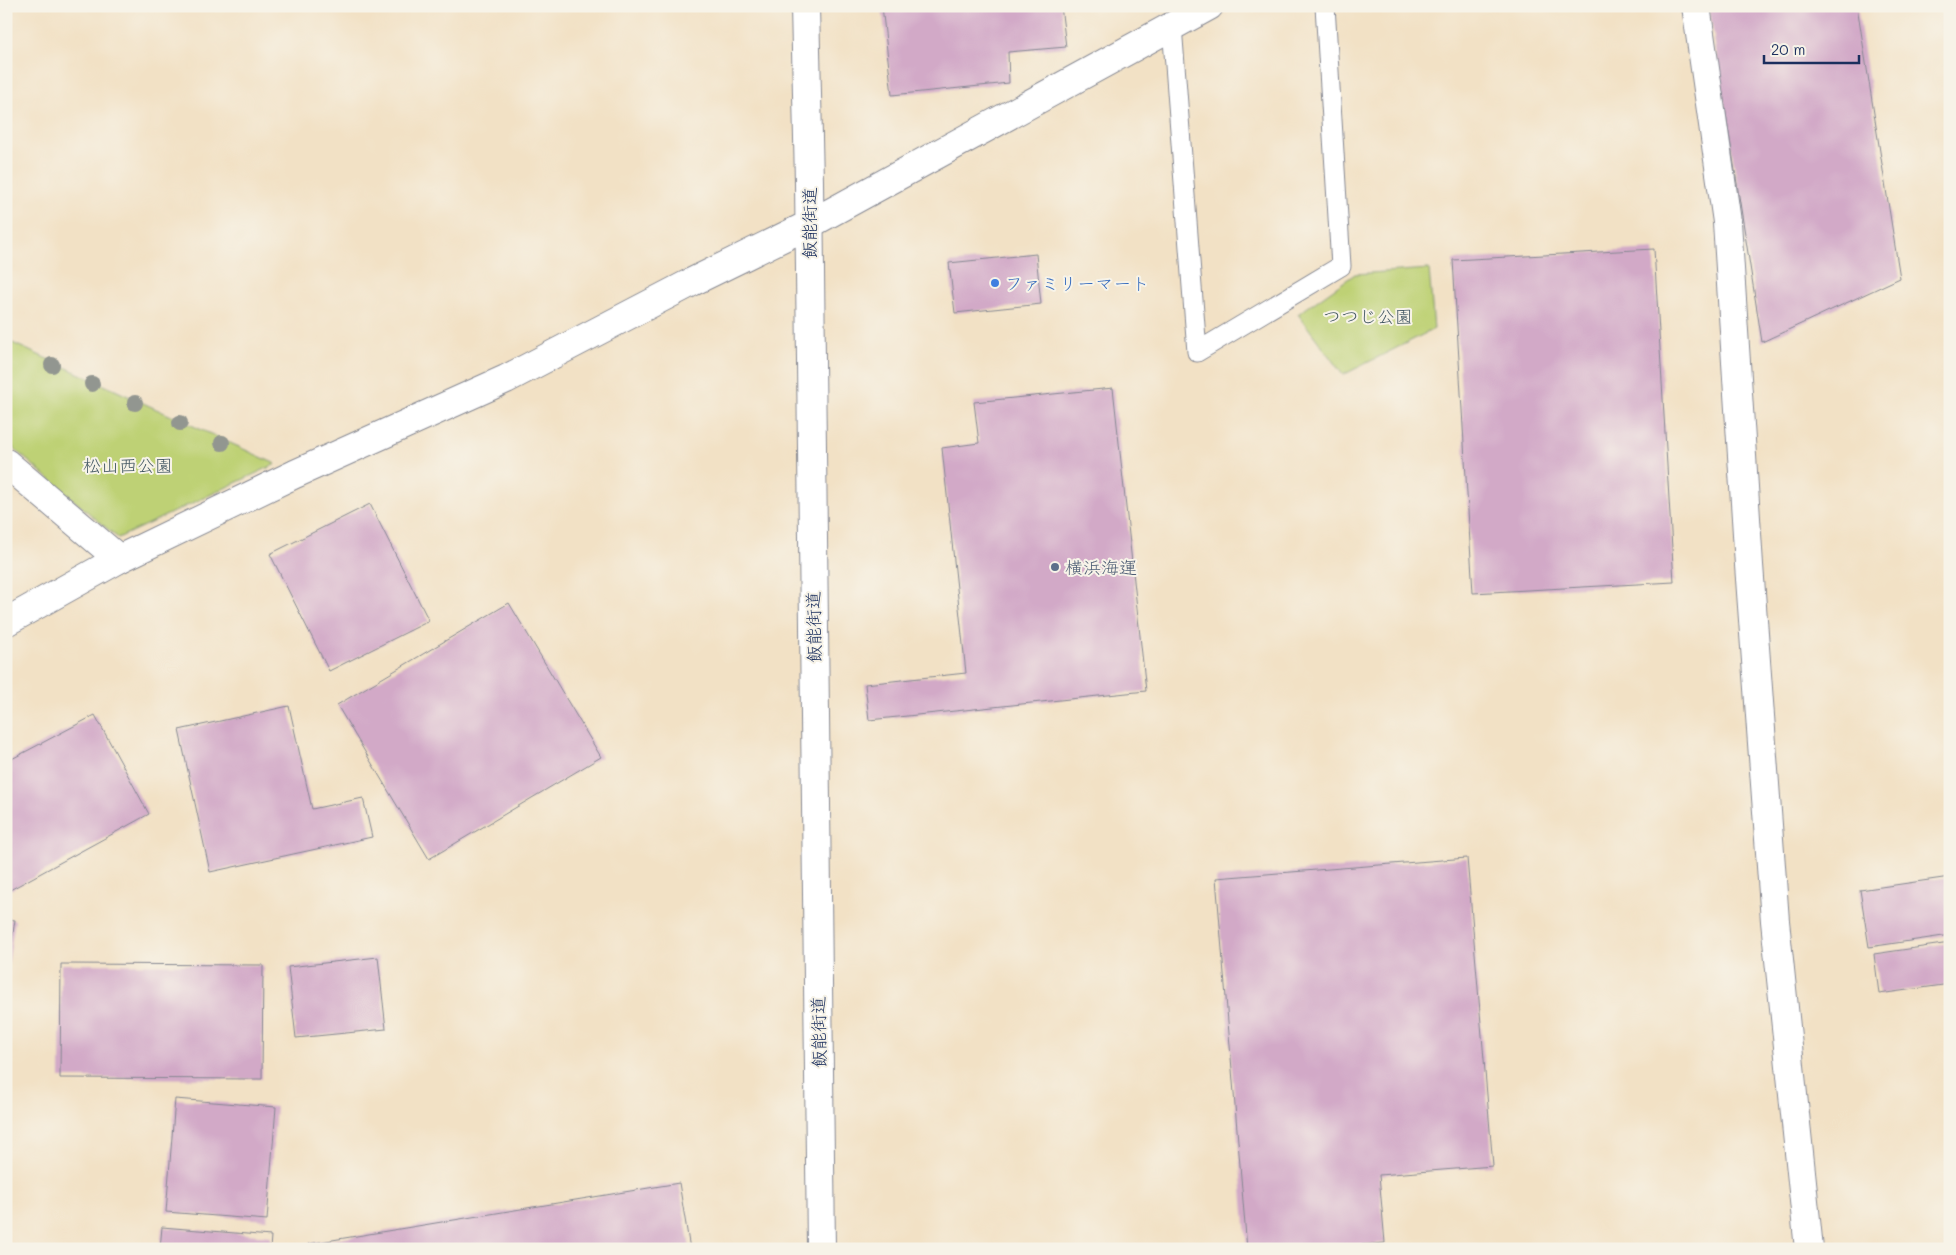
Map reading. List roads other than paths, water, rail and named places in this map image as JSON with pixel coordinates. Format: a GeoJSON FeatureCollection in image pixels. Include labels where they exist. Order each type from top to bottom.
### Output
{"type":"FeatureCollection","features":[{"type":"Feature","properties":{"kind":"street","name":"飯能街道"},"geometry":{"type":"LineString","coordinates":[[804,6],[809,182],[821,1249]]}},
{"type":"Feature","properties":{"kind":"street"},"geometry":{"type":"LineString","coordinates":[[6,622],[119,559],[294,474],[506,378],[683,286],[808,225],[1209,6]]}},
{"type":"Feature","properties":{"kind":"street"},"geometry":{"type":"LineString","coordinates":[[1696,6],[1726,222],[1775,921],[1809,1249]]}},
{"type":"Feature","properties":{"kind":"street"},"geometry":{"type":"LineString","coordinates":[[6,463],[119,559]]}},
{"type":"Feature","properties":{"kind":"lane"},"geometry":{"type":"LineString","coordinates":[[1172,26],[1197,352],[1341,266],[1325,6]]}},
{"type":"Feature","properties":{"kind":"place","name":"ファミリーマート"},"geometry":{"type":"Point","coordinates":[995,283]}},
{"type":"Feature","properties":{"kind":"place","name":"横浜海運"},"geometry":{"type":"Point","coordinates":[1055,567]}},
{"type":"Feature","properties":{"kind":"park label","name":"つつじ公園"},"geometry":{"type":"Point","coordinates":[1368,316]}},
{"type":"Feature","properties":{"kind":"park label","name":"松山西公園"},"geometry":{"type":"Point","coordinates":[128,465]}}]}
